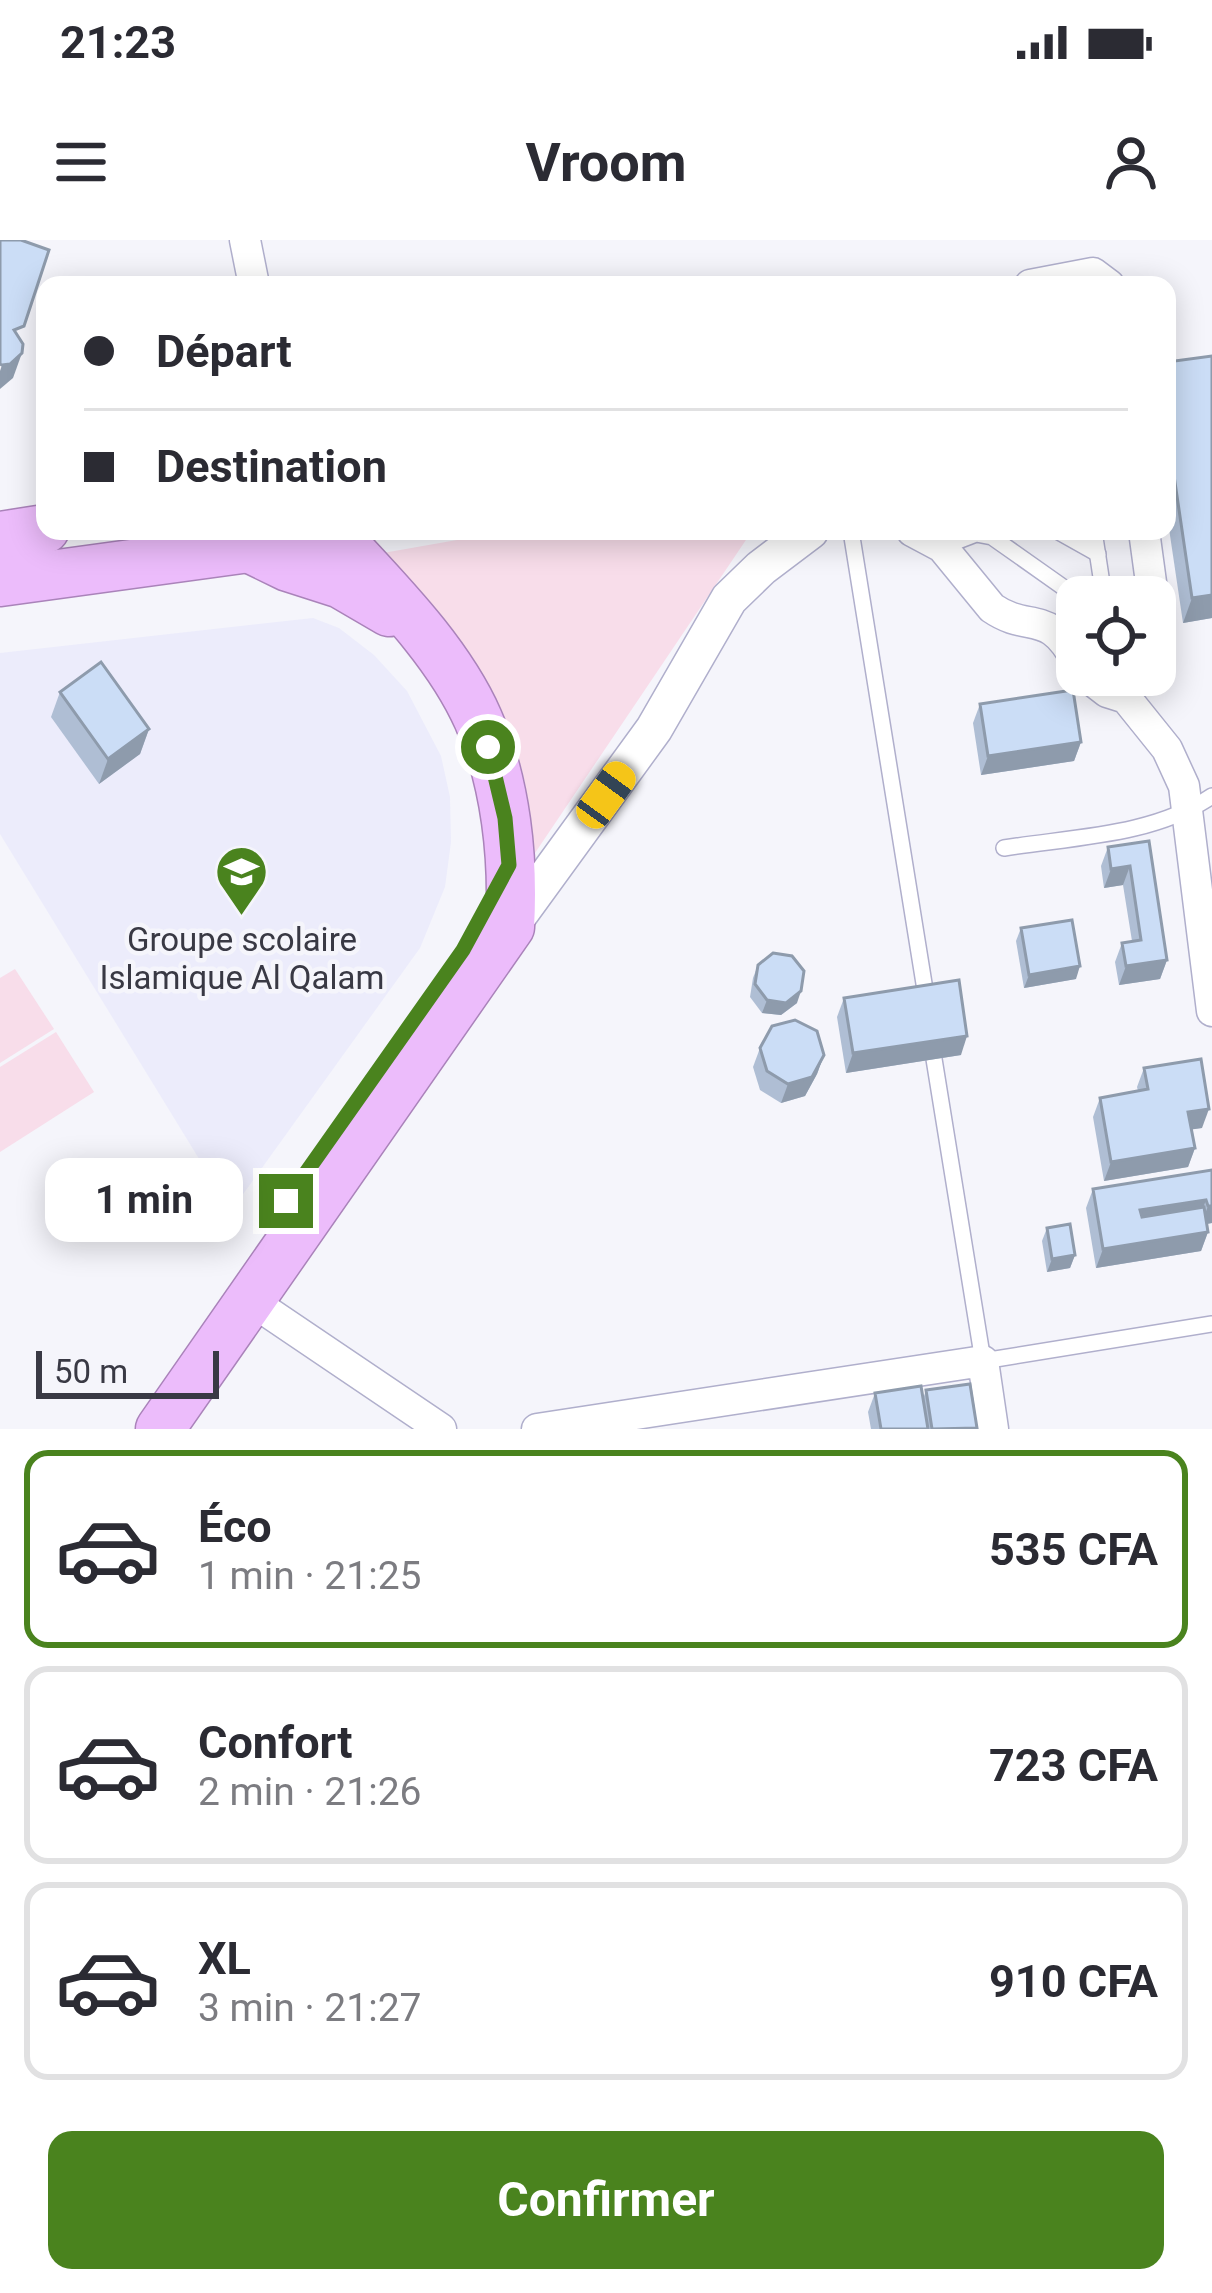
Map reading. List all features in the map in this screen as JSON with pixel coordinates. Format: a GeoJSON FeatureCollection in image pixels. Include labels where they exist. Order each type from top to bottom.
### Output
{"type":"FeatureCollection","features":[{"type":"Feature","properties":{"kind":"highway"},"geometry":{"type":"LineString","coordinates":[[0,536],[36,530]]}},
{"type":"Feature","properties":{"kind":"highway"},"geometry":{"type":"LineString","coordinates":[[0,582],[243,540],[288,567],[341,584],[419,630]]}},
{"type":"Feature","properties":{"kind":"highway"},"geometry":{"type":"LineString","coordinates":[[160,1429],[510,927],[509,865],[497,775],[478,720],[456,680],[351,540]]}},
{"type":"Feature","properties":{"kind":"highway"},"geometry":{"type":"LineString","coordinates":[[128,1429],[463,950],[509,865]]}},
{"type":"Feature","properties":{"kind":"street"},"geometry":{"type":"LineString","coordinates":[[245,240],[252,276]]}},
{"type":"Feature","properties":{"kind":"street"},"geometry":{"type":"LineString","coordinates":[[510,927],[655,729],[729,599],[798,540]]}},
{"type":"Feature","properties":{"kind":"street"},"geometry":{"type":"LineString","coordinates":[[929,540],[943,547],[992,608],[1047,625],[1056,634]]}},
{"type":"Feature","properties":{"kind":"street"},"geometry":{"type":"LineString","coordinates":[[1145,540],[1150,576]]}},
{"type":"Feature","properties":{"kind":"street"},"geometry":{"type":"LineString","coordinates":[[1120,696],[1167,748],[1184,786],[1201,804],[1212,1010]]}},
{"type":"Feature","properties":{"kind":"street"},"geometry":{"type":"LineString","coordinates":[[250,1300],[441,1429]]}},
{"type":"Feature","properties":{"kind":"street"},"geometry":{"type":"LineString","coordinates":[[537,1429],[592,1425],[983,1361],[993,1429]]}},
{"type":"Feature","properties":{"kind":"lane"},"geometry":{"type":"LineString","coordinates":[[852,540],[927,1003]]}},
{"type":"Feature","properties":{"kind":"lane"},"geometry":{"type":"LineString","coordinates":[[943,547],[961,540]]}},
{"type":"Feature","properties":{"kind":"lane"},"geometry":{"type":"LineString","coordinates":[[996,540],[1056,580]]}},
{"type":"Feature","properties":{"kind":"lane"},"geometry":{"type":"LineString","coordinates":[[1073,540],[1098,554]]}},
{"type":"Feature","properties":{"kind":"lane"},"geometry":{"type":"LineString","coordinates":[[1096,540],[1101,576]]}},
{"type":"Feature","properties":{"kind":"lane"},"geometry":{"type":"LineString","coordinates":[[1004,848],[1153,824],[1201,804]]}},
{"type":"Feature","properties":{"kind":"lane"},"geometry":{"type":"LineString","coordinates":[[934,1059],[983,1361],[1212,1324]]}},
{"type":"Feature","properties":{"kind":"shaded area"},"geometry":{"type":"Polygon","coordinates":[[[457,540],[746,540],[535,853],[522,770],[485,681],[449,625],[383,553],[457,540]]]}},
{"type":"Feature","properties":{"kind":"shaded area","name":"Groupe scolaire Islamique Al Qalam"},"geometry":{"type":"Polygon","coordinates":[[[313,618],[339,628],[374,655],[407,691],[441,756],[450,797],[445,887],[420,948],[231,1211],[0,834],[0,653],[313,618]]]}},
{"type":"Feature","properties":{"kind":"shaded area"},"geometry":{"type":"Polygon","coordinates":[[[15,969],[54,1029],[0,1063],[0,978],[15,969]]]}},
{"type":"Feature","properties":{"kind":"shaded area"},"geometry":{"type":"Polygon","coordinates":[[[56,1032],[94,1092],[0,1152],[0,1067],[56,1032]]]}},
{"type":"Feature","properties":{"kind":"building"},"geometry":{"type":"Polygon","coordinates":[[[0,240],[21,240],[49,250],[40,276],[36,276],[24,326],[14,330],[23,344],[22,353],[10,364],[0,364],[0,240]]]}},
{"type":"Feature","properties":{"kind":"building"},"geometry":{"type":"Polygon","coordinates":[[[1212,356],[1212,595],[1192,598],[1176,489],[1176,361],[1212,356]]]}},
{"type":"Feature","properties":{"kind":"building"},"geometry":{"type":"Polygon","coordinates":[[[101,662],[149,729],[108,759],[60,692],[101,662]]]}},
{"type":"Feature","properties":{"kind":"building"},"geometry":{"type":"Polygon","coordinates":[[[1056,693],[1074,696],[1081,742],[988,756],[980,704],[1056,693]]]}},
{"type":"Feature","properties":{"kind":"building"},"geometry":{"type":"Polygon","coordinates":[[[1149,841],[1167,960],[1126,966],[1122,943],[1141,940],[1130,866],[1111,869],[1108,847],[1149,841]]]}},
{"type":"Feature","properties":{"kind":"building"},"geometry":{"type":"Polygon","coordinates":[[[1072,920],[1080,966],[1029,975],[1021,928],[1072,920]]]}},
{"type":"Feature","properties":{"kind":"building"},"geometry":{"type":"Polygon","coordinates":[[[773,953],[792,956],[804,971],[801,991],[786,1003],[767,1000],[755,984],[758,965],[773,953]]]}},
{"type":"Feature","properties":{"kind":"building"},"geometry":{"type":"Polygon","coordinates":[[[959,980],[967,1036],[853,1053],[844,998],[959,980]]]}},
{"type":"Feature","properties":{"kind":"building"},"geometry":{"type":"Polygon","coordinates":[[[795,1020],[817,1031],[824,1055],[812,1077],[788,1084],[767,1071],[760,1048],[772,1026],[795,1020]]]}},
{"type":"Feature","properties":{"kind":"building"},"geometry":{"type":"Polygon","coordinates":[[[1201,1059],[1209,1109],[1188,1112],[1195,1148],[1111,1162],[1100,1098],[1148,1089],[1144,1068],[1201,1059]]]}},
{"type":"Feature","properties":{"kind":"building"},"geometry":{"type":"Polygon","coordinates":[[[1212,1170],[1212,1206],[1206,1200],[1140,1210],[1142,1217],[1204,1207],[1208,1232],[1103,1249],[1093,1189],[1212,1170]]]}},
{"type":"Feature","properties":{"kind":"building"},"geometry":{"type":"Polygon","coordinates":[[[1070,1224],[1075,1255],[1052,1259],[1047,1228],[1070,1224]]]}},
{"type":"Feature","properties":{"kind":"building"},"geometry":{"type":"Polygon","coordinates":[[[970,1384],[977,1428],[932,1429],[926,1390],[970,1384]]]}},
{"type":"Feature","properties":{"kind":"building"},"geometry":{"type":"Polygon","coordinates":[[[921,1386],[928,1429],[881,1429],[875,1393],[921,1386]]]}},
{"type":"Feature","properties":{"kind":"place","name":"Groupe scolaire Islamique Al Qalam"},"geometry":{"type":"Point","coordinates":[242,918]}},
{"type":"Feature","properties":{"kind":"route"},"geometry":{"type":"LineString","coordinates":[[286,1201],[463,950],[509,865],[505,818],[488,747]]}}]}
